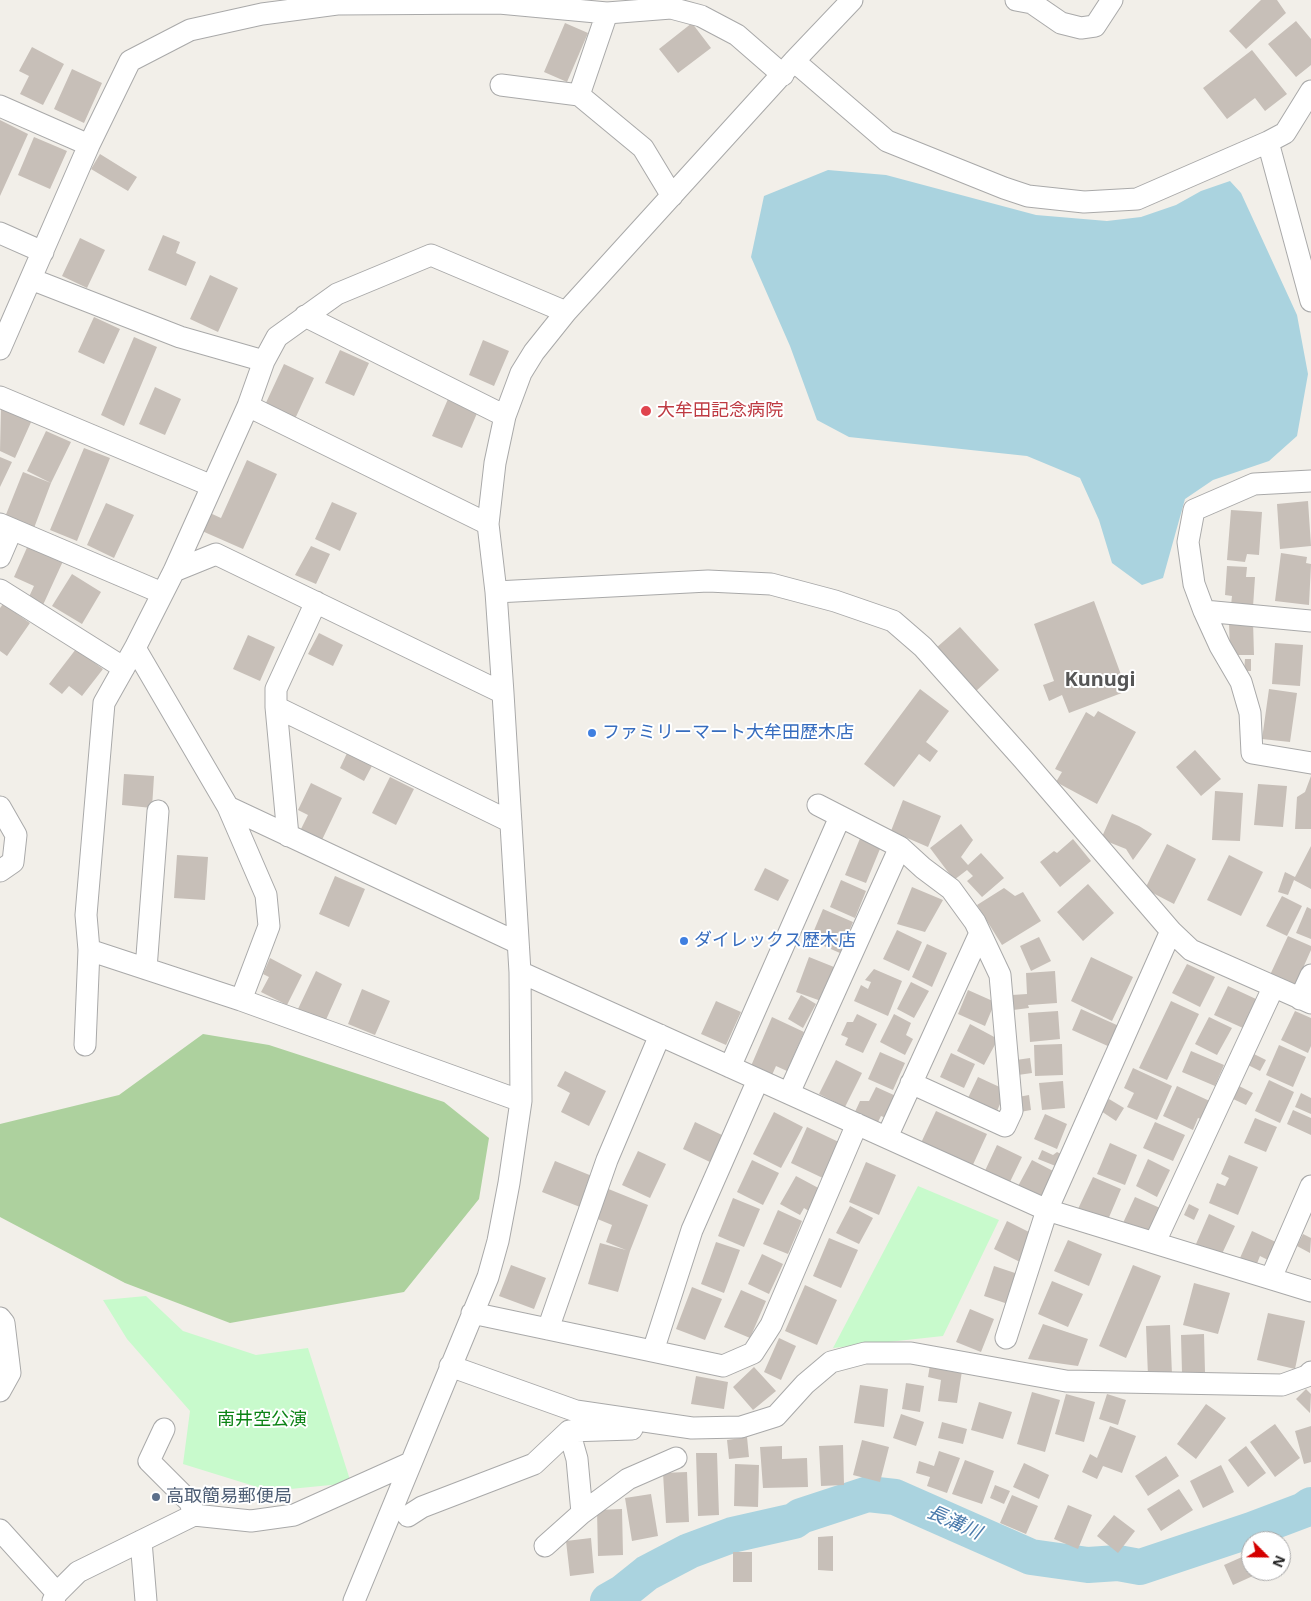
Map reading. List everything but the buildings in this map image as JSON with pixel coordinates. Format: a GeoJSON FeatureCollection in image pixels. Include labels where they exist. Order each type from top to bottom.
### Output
{"type":"FeatureCollection","features":[{"type":"Feature","properties":{"kind":"street"},"geometry":{"type":"LineString","coordinates":[[354,1601],[488,1277],[498,1241],[510,1183],[521,1101],[520,972],[496,592],[488,524],[495,463],[505,416],[521,373],[534,352],[566,312],[852,0]]}},
{"type":"Feature","properties":{"kind":"street"},"geometry":{"type":"LineString","coordinates":[[1016,0],[1032,3],[1061,23],[1082,28],[1095,26],[1112,0]]}},
{"type":"Feature","properties":{"kind":"street"},"geometry":{"type":"LineString","coordinates":[[0,349],[89,145],[130,61],[190,30],[262,14],[337,2],[500,2],[607,13],[672,8],[701,16],[737,35],[788,68],[887,141],[1028,196],[1084,202],[1137,199],[1268,142],[1285,133],[1311,91]]}},
{"type":"Feature","properties":{"kind":"street"},"geometry":{"type":"LineString","coordinates":[[578,94],[607,13]]}},
{"type":"Feature","properties":{"kind":"street"},"geometry":{"type":"LineString","coordinates":[[501,86],[578,94],[643,148],[672,196]]}},
{"type":"Feature","properties":{"kind":"street"},"geometry":{"type":"LineString","coordinates":[[0,106],[89,145]]}},
{"type":"Feature","properties":{"kind":"street"},"geometry":{"type":"LineString","coordinates":[[1268,142],[1311,301]]}},
{"type":"Feature","properties":{"kind":"street"},"geometry":{"type":"LineString","coordinates":[[0,233],[42,252]]}},
{"type":"Feature","properties":{"kind":"street"},"geometry":{"type":"LineString","coordinates":[[85,1044],[89,950],[86,915],[104,703],[135,648],[174,571],[248,406],[264,361],[277,336],[338,294],[431,254],[566,312]]}},
{"type":"Feature","properties":{"kind":"street"},"geometry":{"type":"LineString","coordinates":[[31,279],[180,337],[264,361]]}},
{"type":"Feature","properties":{"kind":"street"},"geometry":{"type":"LineString","coordinates":[[305,316],[505,416]]}},
{"type":"Feature","properties":{"kind":"street"},"geometry":{"type":"LineString","coordinates":[[0,397],[212,486]]}},
{"type":"Feature","properties":{"kind":"street"},"geometry":{"type":"LineString","coordinates":[[248,406],[488,524]]}},
{"type":"Feature","properties":{"kind":"street"},"geometry":{"type":"LineString","coordinates":[[1311,481],[1254,484],[1194,510],[1188,542],[1194,584],[1204,611],[1220,646],[1241,682],[1250,713],[1252,753],[1311,763]]}},
{"type":"Feature","properties":{"kind":"street"},"geometry":{"type":"LineString","coordinates":[[0,557],[6,526],[162,593]]}},
{"type":"Feature","properties":{"kind":"street"},"geometry":{"type":"LineString","coordinates":[[174,571],[216,554],[503,693]]}},
{"type":"Feature","properties":{"kind":"street"},"geometry":{"type":"LineString","coordinates":[[496,592],[708,580],[771,584],[835,601],[893,621],[937,662],[1171,931],[1191,950],[1305,1001],[1311,975]]}},
{"type":"Feature","properties":{"kind":"street"},"geometry":{"type":"LineString","coordinates":[[0,590],[124,668]]}},
{"type":"Feature","properties":{"kind":"street"},"geometry":{"type":"LineString","coordinates":[[288,836],[276,689],[316,602]]}},
{"type":"Feature","properties":{"kind":"street"},"geometry":{"type":"LineString","coordinates":[[1204,611],[1311,621]]}},
{"type":"Feature","properties":{"kind":"street"},"geometry":{"type":"LineString","coordinates":[[135,648],[228,807],[266,895],[269,926],[241,1000]]}},
{"type":"Feature","properties":{"kind":"street"},"geometry":{"type":"LineString","coordinates":[[276,707],[511,822]]}},
{"type":"Feature","properties":{"kind":"street"},"geometry":{"type":"LineString","coordinates":[[818,805],[900,847],[950,889],[975,922],[1000,975],[1012,1111],[1006,1126],[911,1083]]}},
{"type":"Feature","properties":{"kind":"street"},"geometry":{"type":"LineString","coordinates":[[0,807],[16,835],[13,862],[0,871]]}},
{"type":"Feature","properties":{"kind":"street"},"geometry":{"type":"LineString","coordinates":[[228,807],[518,943]]}},
{"type":"Feature","properties":{"kind":"street"},"geometry":{"type":"LineString","coordinates":[[146,969],[158,811]]}},
{"type":"Feature","properties":{"kind":"street"},"geometry":{"type":"LineString","coordinates":[[730,1066],[840,817]]}},
{"type":"Feature","properties":{"kind":"street"},"geometry":{"type":"LineString","coordinates":[[789,1094],[900,847]]}},
{"type":"Feature","properties":{"kind":"street"},"geometry":{"type":"LineString","coordinates":[[1006,1338],[1047,1210],[1171,931]]}},
{"type":"Feature","properties":{"kind":"street"},"geometry":{"type":"LineString","coordinates":[[886,1137],[980,933]]}},
{"type":"Feature","properties":{"kind":"street"},"geometry":{"type":"LineString","coordinates":[[89,950],[241,1000],[521,1101]]}},
{"type":"Feature","properties":{"kind":"street"},"geometry":{"type":"LineString","coordinates":[[520,972],[1047,1210],[1311,1291]]}},
{"type":"Feature","properties":{"kind":"street"},"geometry":{"type":"LineString","coordinates":[[1155,1242],[1273,988]]}},
{"type":"Feature","properties":{"kind":"street"},"geometry":{"type":"LineString","coordinates":[[548,1329],[607,1160],[660,1035]]}},
{"type":"Feature","properties":{"kind":"street"},"geometry":{"type":"LineString","coordinates":[[652,1351],[692,1230],[758,1080]]}},
{"type":"Feature","properties":{"kind":"street"},"geometry":{"type":"LineString","coordinates":[[472,1313],[723,1366],[752,1353],[771,1325],[857,1124]]}},
{"type":"Feature","properties":{"kind":"street"},"geometry":{"type":"LineString","coordinates":[[1271,1278],[1311,1186]]}},
{"type":"Feature","properties":{"kind":"street"},"geometry":{"type":"LineString","coordinates":[[0,1318],[4,1323],[10,1373],[0,1390]]}},
{"type":"Feature","properties":{"kind":"street"},"geometry":{"type":"LineString","coordinates":[[408,1516],[422,1507],[534,1464],[569,1431],[741,1427],[776,1416],[805,1384],[831,1362],[865,1353],[911,1354],[1066,1381],[1282,1385],[1307,1376],[1311,1372]]}},
{"type":"Feature","properties":{"kind":"street"},"geometry":{"type":"LineString","coordinates":[[450,1366],[576,1410],[692,1428]]}},
{"type":"Feature","properties":{"kind":"street"},"geometry":{"type":"LineString","coordinates":[[164,1429],[149,1460],[190,1502],[194,1515]]}},
{"type":"Feature","properties":{"kind":"street"},"geometry":{"type":"LineString","coordinates":[[569,1431],[577,1459],[582,1513]]}},
{"type":"Feature","properties":{"kind":"street"},"geometry":{"type":"LineString","coordinates":[[546,1546],[582,1513],[628,1479],[676,1458]]}},
{"type":"Feature","properties":{"kind":"street"},"geometry":{"type":"LineString","coordinates":[[0,1530],[60,1596],[78,1572],[194,1515],[251,1521],[294,1515],[410,1463]]}},
{"type":"Feature","properties":{"kind":"street"},"geometry":{"type":"LineString","coordinates":[[141,1541],[146,1601]]}},
{"type":"Feature","properties":{"kind":"green space"},"geometry":{"type":"Polygon","coordinates":[[[203,1034],[269,1045],[444,1102],[489,1138],[479,1199],[404,1292],[230,1323],[125,1283],[0,1217],[0,1124],[119,1095],[203,1034]]]}},
{"type":"Feature","properties":{"kind":"green space"},"geometry":{"type":"Polygon","coordinates":[[[918,1186],[999,1220],[943,1336],[833,1348],[918,1186]]]}},
{"type":"Feature","properties":{"kind":"green space","name":"南井空公演"},"geometry":{"type":"Polygon","coordinates":[[[146,1296],[183,1331],[256,1355],[308,1348],[351,1483],[270,1491],[183,1464],[190,1411],[127,1339],[103,1300],[146,1296]]]}},
{"type":"Feature","properties":{"kind":"water"},"geometry":{"type":"Polygon","coordinates":[[[828,170],[886,175],[1036,215],[1107,221],[1141,217],[1176,205],[1201,191],[1230,181],[1241,193],[1297,315],[1308,374],[1297,436],[1269,461],[1213,480],[1185,499],[1163,578],[1142,585],[1112,563],[1099,520],[1080,478],[1027,456],[849,437],[817,420],[790,346],[751,257],[764,196],[828,170]]]}},
{"type":"Feature","properties":{"kind":"waterway","name":"長溝川"},"geometry":{"type":"LineString","coordinates":[[608,1601],[622,1593],[647,1573],[689,1551],[732,1535],[794,1521],[801,1516],[868,1494],[895,1497],[1031,1557],[1088,1565],[1118,1563],[1140,1567],[1251,1530],[1304,1510],[1311,1505]]}},
{"type":"Feature","properties":{"kind":"place","name":"大牟田記念病院"},"geometry":{"type":"Point","coordinates":[646,411]}},
{"type":"Feature","properties":{"kind":"place","name":"ファミリーマート大牟田歴木店"},"geometry":{"type":"Point","coordinates":[592,733]}},
{"type":"Feature","properties":{"kind":"place","name":"ダイレックス歴木店"},"geometry":{"type":"Point","coordinates":[684,941]}},
{"type":"Feature","properties":{"kind":"place","name":"高取簡易郵便局"},"geometry":{"type":"Point","coordinates":[156,1497]}},
{"type":"Feature","properties":{"kind":"district","name":"Kunugi"},"geometry":{"type":"Point","coordinates":[1100,680]}}]}
